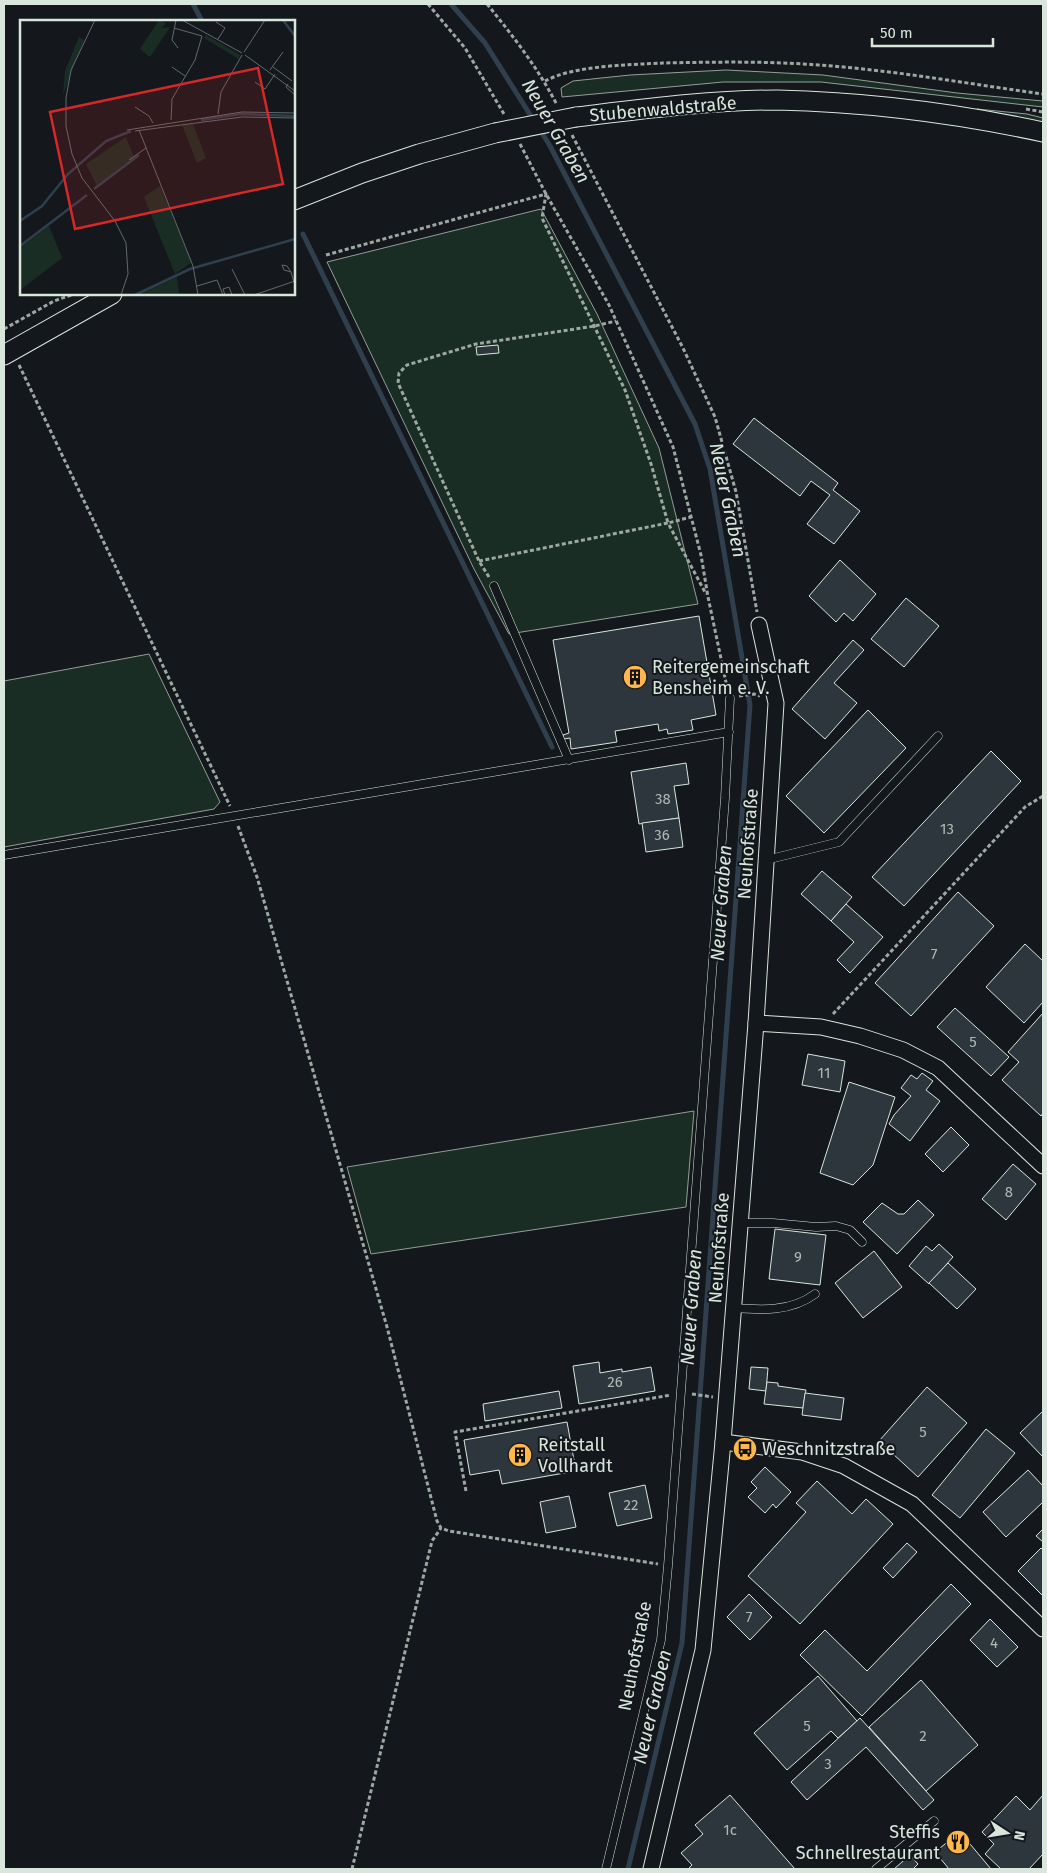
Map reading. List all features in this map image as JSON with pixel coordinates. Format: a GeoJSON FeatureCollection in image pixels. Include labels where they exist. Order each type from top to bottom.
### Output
{"type":"FeatureCollection","features":[{"type":"Feature","properties":{"kind":"street","name":"Stubenwaldstraße"},"geometry":{"type":"LineString","coordinates":[[295,200],[362,172],[501,127],[704,103],[776,100],[905,108],[980,119],[1043,132]]}},
{"type":"Feature","properties":{"kind":"street"},"geometry":{"type":"LineString","coordinates":[[8,353],[110,295]]}},
{"type":"Feature","properties":{"kind":"street","name":"Neuhofstraße"},"geometry":{"type":"LineString","coordinates":[[650,1869],[703,1650],[723,1442],[756,1023],[776,703],[759,625]]}},
{"type":"Feature","properties":{"kind":"street"},"geometry":{"type":"LineString","coordinates":[[756,1023],[820,1027],[860,1036],[903,1050],[938,1068],[1043,1166]]}},
{"type":"Feature","properties":{"kind":"street"},"geometry":{"type":"LineString","coordinates":[[723,1442],[802,1452],[844,1466],[912,1504],[1043,1629]]}},
{"type":"Feature","properties":{"kind":"lane"},"geometry":{"type":"LineString","coordinates":[[494,586],[569,760]]}},
{"type":"Feature","properties":{"kind":"lane","name":"Neuhofstraße"},"geometry":{"type":"LineString","coordinates":[[606,1869],[661,1640],[733,697]]}},
{"type":"Feature","properties":{"kind":"lane"},"geometry":{"type":"LineString","coordinates":[[4,855],[729,732]]}},
{"type":"Feature","properties":{"kind":"lane"},"geometry":{"type":"LineString","coordinates":[[766,860],[839,842],[938,736]]}},
{"type":"Feature","properties":{"kind":"lane"},"geometry":{"type":"LineString","coordinates":[[740,1223],[774,1223],[816,1227],[836,1226],[850,1230],[862,1242]]}},
{"type":"Feature","properties":{"kind":"lane"},"geometry":{"type":"LineString","coordinates":[[733,1308],[755,1310],[780,1308],[807,1300],[815,1294]]}},
{"type":"Feature","properties":{"kind":"lane"},"geometry":{"type":"LineString","coordinates":[[876,1869],[934,1821]]}},
{"type":"Feature","properties":{"kind":"path"},"geometry":{"type":"LineString","coordinates":[[428,4],[465,48],[501,127]]}},
{"type":"Feature","properties":{"kind":"path"},"geometry":{"type":"LineString","coordinates":[[487,4],[512,34],[545,81],[569,120],[683,348],[715,418],[736,492],[759,625]]}},
{"type":"Feature","properties":{"kind":"path"},"geometry":{"type":"LineString","coordinates":[[545,81],[557,75],[632,64],[760,62],[867,70],[1043,94]]}},
{"type":"Feature","properties":{"kind":"path"},"geometry":{"type":"LineString","coordinates":[[516,136],[546,194],[604,296],[673,447],[701,555],[708,596],[733,697],[754,694]]}},
{"type":"Feature","properties":{"kind":"path"},"geometry":{"type":"LineString","coordinates":[[326,255],[546,194]]}},
{"type":"Feature","properties":{"kind":"path"},"geometry":{"type":"LineString","coordinates":[[546,194],[542,218],[596,326],[625,390],[651,464],[668,523],[708,596]]}},
{"type":"Feature","properties":{"kind":"path"},"geometry":{"type":"LineString","coordinates":[[4,329],[54,301],[71,295]]}},
{"type":"Feature","properties":{"kind":"path"},"geometry":{"type":"LineString","coordinates":[[494,586],[479,561],[398,383],[399,373],[407,365],[476,344],[596,326],[616,321]]}},
{"type":"Feature","properties":{"kind":"path"},"geometry":{"type":"LineString","coordinates":[[8,353],[235,815],[265,906],[387,1327],[437,1521],[441,1528],[449,1531],[668,1566]]}},
{"type":"Feature","properties":{"kind":"path"},"geometry":{"type":"LineString","coordinates":[[479,561],[691,517]]}},
{"type":"Feature","properties":{"kind":"path"},"geometry":{"type":"LineString","coordinates":[[820,1027],[1025,807],[1043,796]]}},
{"type":"Feature","properties":{"kind":"path"},"geometry":{"type":"LineString","coordinates":[[466,1491],[455,1432],[681,1394]]}},
{"type":"Feature","properties":{"kind":"path"},"geometry":{"type":"LineString","coordinates":[[692,1394],[709,1396]]}},
{"type":"Feature","properties":{"kind":"path"},"geometry":{"type":"LineString","coordinates":[[352,1869],[432,1541],[441,1528]]}},
{"type":"Feature","properties":{"kind":"green space"},"geometry":{"type":"Polygon","coordinates":[[[726,70],[823,75],[957,93],[1043,101],[1043,107],[821,82],[723,82],[562,97],[561,88],[573,81],[630,75],[726,70]]]}},
{"type":"Feature","properties":{"kind":"green space"},"geometry":{"type":"Polygon","coordinates":[[[977,109],[1027,114],[1043,118],[1043,123],[977,109]]]}},
{"type":"Feature","properties":{"kind":"green space"},"geometry":{"type":"Polygon","coordinates":[[[541,209],[597,314],[659,448],[698,604],[509,634],[474,569],[327,262],[541,209]]]}},
{"type":"Feature","properties":{"kind":"green space"},"geometry":{"type":"Polygon","coordinates":[[[149,654],[220,802],[214,809],[4,847],[4,681],[149,654]]]}},
{"type":"Feature","properties":{"kind":"green space"},"geometry":{"type":"Polygon","coordinates":[[[694,1111],[686,1207],[371,1254],[347,1167],[694,1111]]]}},
{"type":"Feature","properties":{"kind":"building"},"geometry":{"type":"Polygon","coordinates":[[[498,345],[499,353],[477,355],[476,347],[498,345]]]}},
{"type":"Feature","properties":{"kind":"building"},"geometry":{"type":"Polygon","coordinates":[[[754,418],[838,483],[833,490],[860,511],[834,544],[807,524],[830,495],[811,481],[800,496],[733,444],[754,418]]]}},
{"type":"Feature","properties":{"kind":"building"},"geometry":{"type":"Polygon","coordinates":[[[840,560],[876,594],[853,621],[844,613],[836,622],[809,596],[840,560]]]}},
{"type":"Feature","properties":{"kind":"building"},"geometry":{"type":"Polygon","coordinates":[[[906,598],[939,626],[904,667],[871,639],[906,598]]]}},
{"type":"Feature","properties":{"kind":"building","name":"Reitergemeinschaft Bensheim e. V."},"geometry":{"type":"Polygon","coordinates":[[[699,616],[716,715],[691,720],[693,730],[668,734],[667,729],[659,731],[658,724],[615,731],[617,742],[571,749],[570,738],[564,739],[563,735],[569,733],[553,640],[699,616]]]}},
{"type":"Feature","properties":{"kind":"building"},"geometry":{"type":"Polygon","coordinates":[[[853,640],[864,650],[834,683],[857,703],[825,739],[792,709],[853,640]]]}},
{"type":"Feature","properties":{"kind":"building"},"geometry":{"type":"Polygon","coordinates":[[[868,710],[906,748],[824,833],[786,796],[868,710]]]}},
{"type":"Feature","properties":{"kind":"building"},"geometry":{"type":"Polygon","coordinates":[[[991,751],[1021,781],[904,906],[872,877],[991,751]]]}},
{"type":"Feature","properties":{"kind":"building"},"geometry":{"type":"Polygon","coordinates":[[[686,763],[689,784],[674,786],[679,818],[639,824],[631,772],[686,763]]]}},
{"type":"Feature","properties":{"kind":"building"},"geometry":{"type":"Polygon","coordinates":[[[679,818],[683,847],[646,852],[642,823],[679,818]]]}},
{"type":"Feature","properties":{"kind":"building"},"geometry":{"type":"Polygon","coordinates":[[[822,871],[852,897],[831,921],[801,894],[822,871]]]}},
{"type":"Feature","properties":{"kind":"building"},"geometry":{"type":"Polygon","coordinates":[[[958,892],[994,926],[911,1016],[875,983],[958,892]]]}},
{"type":"Feature","properties":{"kind":"building"},"geometry":{"type":"Polygon","coordinates":[[[846,904],[883,937],[850,973],[837,960],[854,942],[831,921],[846,904]]]}},
{"type":"Feature","properties":{"kind":"building"},"geometry":{"type":"Polygon","coordinates":[[[1025,944],[1043,961],[1043,1002],[1024,1023],[986,987],[1025,944]]]}},
{"type":"Feature","properties":{"kind":"building"},"geometry":{"type":"Polygon","coordinates":[[[955,1008],[1009,1057],[991,1076],[937,1027],[955,1008]]]}},
{"type":"Feature","properties":{"kind":"building"},"geometry":{"type":"Polygon","coordinates":[[[1043,1013],[1043,1113],[1041,1116],[1002,1080],[1019,1062],[1008,1052],[1043,1013]]]}},
{"type":"Feature","properties":{"kind":"building"},"geometry":{"type":"Polygon","coordinates":[[[808,1054],[845,1061],[840,1092],[802,1085],[808,1054]]]}},
{"type":"Feature","properties":{"kind":"building"},"geometry":{"type":"Polygon","coordinates":[[[922,1073],[933,1081],[926,1090],[940,1101],[910,1141],[889,1124],[894,1115],[911,1096],[901,1088],[911,1075],[917,1079],[922,1073]]]}},
{"type":"Feature","properties":{"kind":"building"},"geometry":{"type":"Polygon","coordinates":[[[849,1082],[895,1097],[873,1165],[853,1185],[820,1173],[849,1082]]]}},
{"type":"Feature","properties":{"kind":"building"},"geometry":{"type":"Polygon","coordinates":[[[951,1127],[969,1145],[943,1172],[925,1154],[951,1127]]]}},
{"type":"Feature","properties":{"kind":"building"},"geometry":{"type":"Polygon","coordinates":[[[1013,1164],[1036,1184],[1006,1220],[982,1199],[1013,1164]]]}},
{"type":"Feature","properties":{"kind":"building"},"geometry":{"type":"Polygon","coordinates":[[[918,1200],[934,1215],[897,1254],[863,1222],[882,1203],[898,1214],[904,1214],[918,1200]]]}},
{"type":"Feature","properties":{"kind":"building"},"geometry":{"type":"Polygon","coordinates":[[[775,1229],[826,1235],[820,1285],[769,1279],[775,1229]]]}},
{"type":"Feature","properties":{"kind":"building"},"geometry":{"type":"Polygon","coordinates":[[[939,1244],[953,1257],[929,1284],[909,1266],[926,1246],[932,1251],[939,1244]]]}},
{"type":"Feature","properties":{"kind":"building"},"geometry":{"type":"Polygon","coordinates":[[[874,1251],[902,1287],[863,1318],[835,1283],[874,1251]]]}},
{"type":"Feature","properties":{"kind":"building"},"geometry":{"type":"Polygon","coordinates":[[[948,1263],[976,1289],[957,1309],[929,1283],[948,1263]]]}},
{"type":"Feature","properties":{"kind":"building"},"geometry":{"type":"Polygon","coordinates":[[[599,1362],[600,1373],[622,1369],[622,1372],[651,1367],[655,1391],[579,1404],[573,1366],[599,1362]]]}},
{"type":"Feature","properties":{"kind":"building"},"geometry":{"type":"Polygon","coordinates":[[[751,1367],[768,1368],[766,1391],[749,1389],[751,1367]]]}},
{"type":"Feature","properties":{"kind":"building"},"geometry":{"type":"Polygon","coordinates":[[[767,1382],[778,1383],[778,1386],[806,1390],[803,1408],[764,1404],[767,1382]]]}},
{"type":"Feature","properties":{"kind":"building"},"geometry":{"type":"Polygon","coordinates":[[[927,1387],[967,1423],[918,1477],[879,1441],[927,1387]]]}},
{"type":"Feature","properties":{"kind":"building"},"geometry":{"type":"Polygon","coordinates":[[[559,1391],[562,1408],[485,1421],[483,1404],[559,1391]]]}},
{"type":"Feature","properties":{"kind":"building"},"geometry":{"type":"Polygon","coordinates":[[[805,1393],[844,1398],[841,1420],[802,1415],[805,1393]]]}},
{"type":"Feature","properties":{"kind":"building"},"geometry":{"type":"Polygon","coordinates":[[[1043,1411],[1043,1457],[1020,1433],[1043,1411]]]}},
{"type":"Feature","properties":{"kind":"building","name":"Reitstall Vollhardt"},"geometry":{"type":"Polygon","coordinates":[[[567,1422],[576,1471],[502,1484],[499,1470],[470,1475],[464,1440],[567,1422]]]}},
{"type":"Feature","properties":{"kind":"building"},"geometry":{"type":"Polygon","coordinates":[[[986,1429],[1015,1453],[960,1518],[932,1495],[986,1429]]]}},
{"type":"Feature","properties":{"kind":"building"},"geometry":{"type":"Polygon","coordinates":[[[765,1467],[791,1492],[776,1508],[773,1504],[765,1513],[748,1497],[757,1488],[751,1482],[765,1467]]]}},
{"type":"Feature","properties":{"kind":"building"},"geometry":{"type":"Polygon","coordinates":[[[1028,1470],[1043,1486],[1043,1502],[1006,1537],[983,1512],[1028,1470]]]}},
{"type":"Feature","properties":{"kind":"building"},"geometry":{"type":"Polygon","coordinates":[[[817,1481],[852,1514],[866,1499],[893,1524],[800,1624],[748,1576],[806,1512],[796,1503],[817,1481]]]}},
{"type":"Feature","properties":{"kind":"building"},"geometry":{"type":"Polygon","coordinates":[[[645,1485],[652,1518],[617,1526],[609,1493],[645,1485]]]}},
{"type":"Feature","properties":{"kind":"building"},"geometry":{"type":"Polygon","coordinates":[[[569,1496],[576,1527],[546,1533],[540,1502],[569,1496]]]}},
{"type":"Feature","properties":{"kind":"building"},"geometry":{"type":"Polygon","coordinates":[[[1043,1529],[1043,1542],[1036,1536],[1043,1529]]]}},
{"type":"Feature","properties":{"kind":"building"},"geometry":{"type":"Polygon","coordinates":[[[907,1543],[917,1552],[893,1578],[883,1568],[907,1543]]]}},
{"type":"Feature","properties":{"kind":"building"},"geometry":{"type":"Polygon","coordinates":[[[1041,1548],[1043,1550],[1043,1596],[1018,1571],[1041,1548]]]}},
{"type":"Feature","properties":{"kind":"building"},"geometry":{"type":"Polygon","coordinates":[[[951,1584],[971,1604],[862,1716],[800,1655],[825,1630],[867,1671],[951,1584]]]}},
{"type":"Feature","properties":{"kind":"building"},"geometry":{"type":"Polygon","coordinates":[[[749,1594],[772,1617],[750,1640],[727,1617],[749,1594]]]}},
{"type":"Feature","properties":{"kind":"building"},"geometry":{"type":"Polygon","coordinates":[[[990,1619],[1018,1647],[997,1667],[970,1640],[990,1619]]]}},
{"type":"Feature","properties":{"kind":"building"},"geometry":{"type":"Polygon","coordinates":[[[818,1676],[857,1721],[838,1738],[831,1731],[787,1770],[754,1733],[818,1676]]]}},
{"type":"Feature","properties":{"kind":"building"},"geometry":{"type":"Polygon","coordinates":[[[921,1680],[978,1745],[926,1791],[869,1727],[921,1680]]]}},
{"type":"Feature","properties":{"kind":"building"},"geometry":{"type":"Polygon","coordinates":[[[860,1718],[934,1800],[923,1810],[866,1747],[807,1800],[791,1782],[860,1718]]]}},
{"type":"Feature","properties":{"kind":"building"},"geometry":{"type":"Polygon","coordinates":[[[730,1795],[795,1869],[688,1869],[692,1865],[681,1853],[703,1834],[695,1825],[730,1795]]]}},
{"type":"Feature","properties":{"kind":"building"},"geometry":{"type":"Polygon","coordinates":[[[1043,1795],[1043,1854],[1029,1869],[1001,1869],[985,1854],[994,1844],[982,1832],[1016,1796],[1030,1810],[1043,1795]]]}},
{"type":"Feature","properties":{"kind":"building","name":"Steffis Schnellrestaurant"},"geometry":{"type":"Polygon","coordinates":[[[960,1832],[991,1869],[949,1869],[935,1852],[960,1832]]]}},
{"type":"Feature","properties":{"kind":"building"},"geometry":{"type":"Polygon","coordinates":[[[910,1855],[918,1864],[913,1869],[894,1869],[910,1855]]]}},
{"type":"Feature","properties":{"kind":"waterway"},"geometry":{"type":"LineString","coordinates":[[193,4],[201,20]]}},
{"type":"Feature","properties":{"kind":"waterway","name":"Neuer Graben"},"geometry":{"type":"LineString","coordinates":[[451,4],[485,43],[534,121]]}},
{"type":"Feature","properties":{"kind":"waterway","name":"Neuer Graben"},"geometry":{"type":"LineString","coordinates":[[539,128],[695,424],[710,469],[750,705],[682,1643],[628,1869]]}},
{"type":"Feature","properties":{"kind":"waterway"},"geometry":{"type":"LineString","coordinates":[[303,234],[552,747]]}},
{"type":"Feature","properties":{"kind":"place","name":"Reitergemeinschaft Bensheim e. V."},"geometry":{"type":"Point","coordinates":[635,677]}},
{"type":"Feature","properties":{"kind":"place","name":"Weschnitzstraße"},"geometry":{"type":"Point","coordinates":[745,1449]}},
{"type":"Feature","properties":{"kind":"place","name":"Reitstall Vollhardt"},"geometry":{"type":"Point","coordinates":[520,1455]}},
{"type":"Feature","properties":{"kind":"place","name":"Steffis Schnellrestaurant"},"geometry":{"type":"Point","coordinates":[958,1842]}}]}
